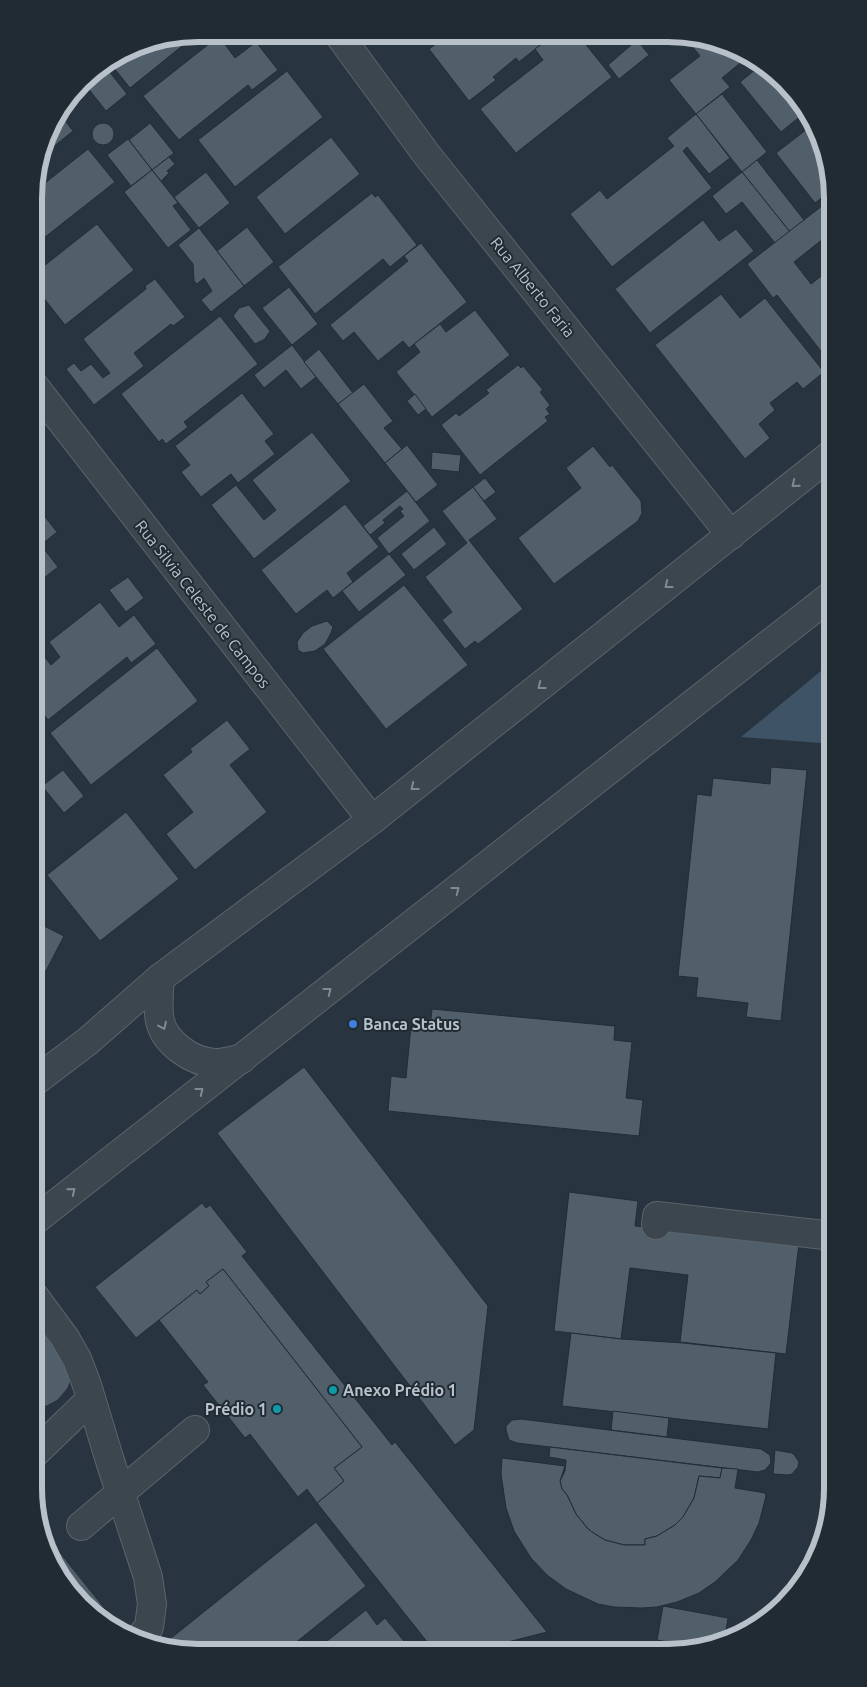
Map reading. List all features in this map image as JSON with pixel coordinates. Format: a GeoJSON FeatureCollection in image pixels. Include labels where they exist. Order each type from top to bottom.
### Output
{"type":"FeatureCollection","features":[{"type":"Feature","properties":{"kind":"street","name":"Rua Alberto Faria"},"geometry":{"type":"LineString","coordinates":[[345,43],[427,155],[731,535]]}},
{"type":"Feature","properties":{"kind":"street","name":"Rua Silvia Celeste de Campos"},"geometry":{"type":"LineString","coordinates":[[42,396],[372,820]]}},
{"type":"Feature","properties":{"kind":"street"},"geometry":{"type":"LineString","coordinates":[[42,1076],[88,1041],[160,978],[372,820],[824,460]]}},
{"type":"Feature","properties":{"kind":"street"},"geometry":{"type":"LineString","coordinates":[[42,1216],[824,601]]}},
{"type":"Feature","properties":{"kind":"street"},"geometry":{"type":"LineString","coordinates":[[160,978],[158,996],[160,1021],[173,1044],[178,1049],[194,1058],[214,1063],[242,1058]]}},
{"type":"Feature","properties":{"kind":"street"},"geometry":{"type":"LineString","coordinates":[[656,1224],[657,1216],[824,1235]]}},
{"type":"Feature","properties":{"kind":"street"},"geometry":{"type":"LineString","coordinates":[[42,1307],[77,1358],[92,1399],[120,1493],[148,1576],[152,1604],[149,1627],[143,1634]]}},
{"type":"Feature","properties":{"kind":"street"},"geometry":{"type":"LineString","coordinates":[[42,1446],[92,1399]]}},
{"type":"Feature","properties":{"kind":"street"},"geometry":{"type":"LineString","coordinates":[[81,1526],[195,1430]]}},
{"type":"Feature","properties":{"kind":"water"},"geometry":{"type":"Polygon","coordinates":[[[824,668],[824,743],[741,737],[824,668]]]}},
{"type":"Feature","properties":{"kind":"building"},"geometry":{"type":"Polygon","coordinates":[[[210,43],[224,43],[235,58],[257,43],[278,70],[252,90],[248,85],[179,140],[143,96],[210,43]]]}},
{"type":"Feature","properties":{"kind":"building"},"geometry":{"type":"Polygon","coordinates":[[[437,43],[543,43],[519,62],[516,58],[493,77],[496,80],[469,101],[429,49],[437,43]]]}},
{"type":"Feature","properties":{"kind":"building"},"geometry":{"type":"Polygon","coordinates":[[[543,43],[585,43],[612,77],[516,153],[480,109],[543,60],[535,49],[543,43]]]}},
{"type":"Feature","properties":{"kind":"building"},"geometry":{"type":"Polygon","coordinates":[[[634,43],[639,43],[649,55],[619,79],[608,65],[634,43]]]}},
{"type":"Feature","properties":{"kind":"building"},"geometry":{"type":"Polygon","coordinates":[[[185,44],[130,88],[114,68],[139,54],[185,44]]]}},
{"type":"Feature","properties":{"kind":"building"},"geometry":{"type":"Polygon","coordinates":[[[691,45],[718,51],[742,62],[722,78],[730,87],[696,114],[669,80],[700,56],[691,45]]]}},
{"type":"Feature","properties":{"kind":"building"},"geometry":{"type":"Polygon","coordinates":[[[756,69],[786,96],[800,116],[781,132],[740,82],[756,69]]]}},
{"type":"Feature","properties":{"kind":"building"},"geometry":{"type":"Polygon","coordinates":[[[109,71],[127,94],[106,111],[88,89],[109,71]]]}},
{"type":"Feature","properties":{"kind":"building"},"geometry":{"type":"Polygon","coordinates":[[[287,71],[323,117],[235,187],[198,140],[287,71]]]}},
{"type":"Feature","properties":{"kind":"building"},"geometry":{"type":"Polygon","coordinates":[[[722,94],[767,152],[742,172],[696,114],[722,94]]]}},
{"type":"Feature","properties":{"kind":"building"},"geometry":{"type":"Polygon","coordinates":[[[696,114],[730,158],[709,174],[687,147],[683,151],[712,188],[612,267],[570,214],[600,190],[607,199],[674,146],[667,138],[696,114]]]}},
{"type":"Feature","properties":{"kind":"building"},"geometry":{"type":"Polygon","coordinates":[[[64,119],[73,131],[51,149],[64,119]]]}},
{"type":"Feature","properties":{"kind":"building"},"geometry":{"type":"Polygon","coordinates":[[[99,123],[107,123],[114,130],[114,138],[107,145],[99,145],[92,138],[92,130],[99,123]]]}},
{"type":"Feature","properties":{"kind":"building"},"geometry":{"type":"Polygon","coordinates":[[[150,123],[174,153],[152,170],[129,140],[150,123]]]}},
{"type":"Feature","properties":{"kind":"building"},"geometry":{"type":"Polygon","coordinates":[[[807,129],[816,149],[821,168],[824,196],[815,203],[776,153],[807,129]]]}},
{"type":"Feature","properties":{"kind":"building"},"geometry":{"type":"Polygon","coordinates":[[[331,137],[360,174],[285,234],[256,197],[331,137]]]}},
{"type":"Feature","properties":{"kind":"building"},"geometry":{"type":"Polygon","coordinates":[[[128,139],[152,170],[131,186],[107,155],[128,139]]]}},
{"type":"Feature","properties":{"kind":"building"},"geometry":{"type":"Polygon","coordinates":[[[88,149],[115,182],[42,239],[43,184],[88,149]]]}},
{"type":"Feature","properties":{"kind":"building"},"geometry":{"type":"Polygon","coordinates":[[[169,157],[175,164],[167,171],[169,173],[161,181],[152,170],[169,157]]]}},
{"type":"Feature","properties":{"kind":"building"},"geometry":{"type":"Polygon","coordinates":[[[757,160],[804,220],[790,232],[742,172],[757,160]]]}},
{"type":"Feature","properties":{"kind":"building"},"geometry":{"type":"Polygon","coordinates":[[[152,170],[178,203],[173,206],[191,230],[168,248],[124,192],[152,170]]]}},
{"type":"Feature","properties":{"kind":"building"},"geometry":{"type":"Polygon","coordinates":[[[206,172],[230,203],[199,228],[174,197],[206,172]]]}},
{"type":"Feature","properties":{"kind":"building"},"geometry":{"type":"Polygon","coordinates":[[[742,172],[790,232],[775,243],[742,202],[726,214],[712,196],[742,172]]]}},
{"type":"Feature","properties":{"kind":"building"},"geometry":{"type":"Polygon","coordinates":[[[372,193],[375,197],[378,195],[417,245],[390,267],[383,259],[315,314],[278,267],[372,193]]]}},
{"type":"Feature","properties":{"kind":"building"},"geometry":{"type":"Polygon","coordinates":[[[824,204],[824,238],[794,262],[811,284],[824,274],[824,355],[777,295],[773,298],[747,264],[824,204]]]}},
{"type":"Feature","properties":{"kind":"building"},"geometry":{"type":"Polygon","coordinates":[[[703,220],[719,241],[736,229],[754,251],[650,333],[615,289],[703,220]]]}},
{"type":"Feature","properties":{"kind":"building"},"geometry":{"type":"Polygon","coordinates":[[[97,224],[134,270],[65,325],[42,296],[42,267],[97,224]]]}},
{"type":"Feature","properties":{"kind":"building"},"geometry":{"type":"Polygon","coordinates":[[[247,227],[274,262],[244,286],[217,251],[247,227]]]}},
{"type":"Feature","properties":{"kind":"building"},"geometry":{"type":"Polygon","coordinates":[[[199,228],[244,286],[211,312],[201,300],[212,291],[204,278],[197,284],[194,281],[193,264],[178,245],[199,228]]]}},
{"type":"Feature","properties":{"kind":"building"},"geometry":{"type":"Polygon","coordinates":[[[421,243],[467,302],[409,348],[403,341],[378,361],[354,332],[343,341],[330,325],[408,261],[404,256],[421,243]]]}},
{"type":"Feature","properties":{"kind":"building"},"geometry":{"type":"Polygon","coordinates":[[[155,279],[185,317],[173,326],[171,324],[134,353],[144,366],[94,405],[66,369],[74,363],[81,371],[91,364],[103,378],[110,373],[83,339],[146,289],[145,286],[155,279]]]}},
{"type":"Feature","properties":{"kind":"building"},"geometry":{"type":"Polygon","coordinates":[[[289,287],[318,324],[292,345],[262,308],[289,287]]]}},
{"type":"Feature","properties":{"kind":"building"},"geometry":{"type":"Polygon","coordinates":[[[721,294],[740,318],[765,298],[824,372],[803,389],[797,382],[770,403],[775,410],[759,424],[770,438],[745,459],[655,345],[721,294]]]}},
{"type":"Feature","properties":{"kind":"building"},"geometry":{"type":"Polygon","coordinates":[[[249,305],[270,331],[265,339],[255,344],[233,316],[239,308],[249,305]]]}},
{"type":"Feature","properties":{"kind":"building"},"geometry":{"type":"Polygon","coordinates":[[[475,310],[510,355],[432,417],[396,372],[420,352],[414,344],[440,324],[446,332],[475,310]]]}},
{"type":"Feature","properties":{"kind":"building"},"geometry":{"type":"Polygon","coordinates":[[[220,316],[258,364],[184,422],[188,427],[166,444],[162,439],[159,442],[121,394],[220,316]]]}},
{"type":"Feature","properties":{"kind":"building"},"geometry":{"type":"Polygon","coordinates":[[[292,345],[316,377],[301,389],[286,370],[264,388],[254,375],[292,345]]]}},
{"type":"Feature","properties":{"kind":"building"},"geometry":{"type":"Polygon","coordinates":[[[319,349],[353,393],[338,404],[304,362],[319,349]]]}},
{"type":"Feature","properties":{"kind":"building"},"geometry":{"type":"Polygon","coordinates":[[[518,365],[521,368],[523,366],[543,390],[540,392],[550,405],[546,409],[550,414],[545,417],[548,421],[480,475],[441,425],[456,413],[459,416],[489,393],[486,390],[518,365]]]}},
{"type":"Feature","properties":{"kind":"building"},"geometry":{"type":"Polygon","coordinates":[[[364,384],[393,421],[384,428],[402,449],[385,463],[338,404],[364,384]]]}},
{"type":"Feature","properties":{"kind":"building"},"geometry":{"type":"Polygon","coordinates":[[[242,393],[274,434],[265,441],[275,454],[238,483],[231,474],[201,497],[181,472],[190,465],[175,446],[242,393]]]}},
{"type":"Feature","properties":{"kind":"building"},"geometry":{"type":"Polygon","coordinates":[[[415,394],[426,409],[418,415],[407,401],[415,394]]]}},
{"type":"Feature","properties":{"kind":"building"},"geometry":{"type":"Polygon","coordinates":[[[312,432],[351,481],[254,559],[211,505],[236,485],[264,520],[276,510],[252,480],[312,432]]]}},
{"type":"Feature","properties":{"kind":"building"},"geometry":{"type":"Polygon","coordinates":[[[407,445],[438,485],[416,502],[385,463],[407,445]]]}},
{"type":"Feature","properties":{"kind":"building"},"geometry":{"type":"Polygon","coordinates":[[[593,446],[610,467],[612,465],[641,501],[642,513],[638,521],[554,584],[518,538],[581,488],[566,468],[593,446]]]}},
{"type":"Feature","properties":{"kind":"building"},"geometry":{"type":"Polygon","coordinates":[[[432,452],[461,455],[459,472],[431,469],[432,452]]]}},
{"type":"Feature","properties":{"kind":"building"},"geometry":{"type":"Polygon","coordinates":[[[485,478],[496,492],[484,501],[473,487],[485,478]]]}},
{"type":"Feature","properties":{"kind":"building"},"geometry":{"type":"Polygon","coordinates":[[[473,487],[497,519],[469,540],[523,609],[478,644],[475,641],[465,649],[442,620],[452,612],[425,577],[467,543],[442,511],[473,487]]]}},
{"type":"Feature","properties":{"kind":"building"},"geometry":{"type":"Polygon","coordinates":[[[407,491],[430,521],[389,554],[377,538],[404,516],[400,511],[403,509],[400,506],[383,520],[385,523],[370,535],[363,526],[407,491]]]}},
{"type":"Feature","properties":{"kind":"building"},"geometry":{"type":"Polygon","coordinates":[[[345,504],[379,547],[347,573],[353,582],[333,598],[327,590],[296,614],[261,570],[345,504]]]}},
{"type":"Feature","properties":{"kind":"building"},"geometry":{"type":"Polygon","coordinates":[[[42,513],[57,532],[42,544],[42,513]]]}},
{"type":"Feature","properties":{"kind":"building"},"geometry":{"type":"Polygon","coordinates":[[[434,527],[447,544],[414,570],[401,554],[434,527]]]}},
{"type":"Feature","properties":{"kind":"building"},"geometry":{"type":"Polygon","coordinates":[[[42,546],[58,567],[42,580],[42,546]]]}},
{"type":"Feature","properties":{"kind":"building"},"geometry":{"type":"Polygon","coordinates":[[[389,554],[406,575],[359,612],[342,591],[389,554]]]}},
{"type":"Feature","properties":{"kind":"building"},"geometry":{"type":"Polygon","coordinates":[[[128,577],[144,598],[126,612],[109,590],[128,577]]]}},
{"type":"Feature","properties":{"kind":"building"},"geometry":{"type":"Polygon","coordinates":[[[404,585],[468,665],[386,729],[323,649],[404,585]]]}},
{"type":"Feature","properties":{"kind":"building"},"geometry":{"type":"Polygon","coordinates":[[[100,602],[119,627],[134,615],[156,644],[131,663],[127,657],[48,720],[42,712],[42,654],[51,665],[60,657],[49,642],[100,602]]]}},
{"type":"Feature","properties":{"kind":"building"},"geometry":{"type":"Polygon","coordinates":[[[327,621],[333,627],[325,644],[315,651],[303,653],[298,650],[297,642],[303,633],[312,626],[327,621]]]}},
{"type":"Feature","properties":{"kind":"building"},"geometry":{"type":"Polygon","coordinates":[[[157,648],[198,701],[91,785],[50,733],[157,648]]]}},
{"type":"Feature","properties":{"kind":"building"},"geometry":{"type":"Polygon","coordinates":[[[227,720],[250,749],[230,765],[267,812],[195,870],[166,834],[193,812],[163,775],[192,752],[190,749],[227,720]]]}},
{"type":"Feature","properties":{"kind":"building"},"geometry":{"type":"Polygon","coordinates":[[[771,767],[807,770],[781,1021],[746,1017],[748,1003],[696,997],[698,978],[678,976],[697,794],[711,796],[713,778],[770,784],[771,767]]]}},
{"type":"Feature","properties":{"kind":"building"},"geometry":{"type":"Polygon","coordinates":[[[63,770],[84,796],[64,813],[42,786],[63,770]]]}},
{"type":"Feature","properties":{"kind":"building"},"geometry":{"type":"Polygon","coordinates":[[[126,812],[179,879],[100,941],[47,875],[126,812]]]}},
{"type":"Feature","properties":{"kind":"building"},"geometry":{"type":"Polygon","coordinates":[[[42,925],[64,936],[42,979],[42,925]]]}},
{"type":"Feature","properties":{"kind":"building"},"geometry":{"type":"Polygon","coordinates":[[[432,1009],[615,1026],[614,1040],[632,1042],[626,1098],[643,1100],[639,1136],[388,1111],[391,1076],[406,1078],[411,1026],[430,1028],[432,1009]]]}},
{"type":"Feature","properties":{"kind":"building"},"geometry":{"type":"Polygon","coordinates":[[[304,1067],[488,1306],[474,1430],[455,1445],[217,1133],[304,1067]]]}},
{"type":"Feature","properties":{"kind":"building"},"geometry":{"type":"Polygon","coordinates":[[[569,1192],[638,1201],[635,1226],[799,1243],[786,1354],[680,1342],[688,1275],[630,1268],[621,1339],[554,1331],[569,1192]]]}},
{"type":"Feature","properties":{"kind":"building","name":"Anexo Prédio 1"},"geometry":{"type":"Polygon","coordinates":[[[202,1203],[206,1208],[210,1205],[247,1252],[242,1256],[392,1445],[395,1442],[547,1632],[500,1644],[429,1644],[317,1503],[344,1481],[334,1468],[362,1447],[223,1269],[206,1282],[209,1286],[200,1294],[197,1290],[136,1338],[95,1287],[202,1203]]]}},
{"type":"Feature","properties":{"kind":"building","name":"Prédio 1"},"geometry":{"type":"Polygon","coordinates":[[[223,1269],[362,1447],[334,1468],[344,1481],[317,1503],[307,1489],[298,1497],[250,1434],[245,1438],[203,1385],[208,1382],[159,1320],[197,1290],[200,1294],[209,1286],[206,1282],[223,1269]]]}},
{"type":"Feature","properties":{"kind":"building"},"geometry":{"type":"Polygon","coordinates":[[[42,1322],[72,1377],[68,1388],[58,1400],[42,1407],[42,1322]]]}},
{"type":"Feature","properties":{"kind":"building"},"geometry":{"type":"Polygon","coordinates":[[[571,1333],[776,1353],[768,1429],[562,1406],[571,1333]]]}},
{"type":"Feature","properties":{"kind":"building"},"geometry":{"type":"Polygon","coordinates":[[[613,1411],[669,1418],[667,1437],[611,1430],[613,1411]]]}},
{"type":"Feature","properties":{"kind":"building"},"geometry":{"type":"Polygon","coordinates":[[[521,1419],[761,1449],[770,1455],[771,1463],[765,1470],[758,1472],[517,1443],[509,1440],[506,1426],[512,1420],[521,1419]]]}},
{"type":"Feature","properties":{"kind":"building"},"geometry":{"type":"Polygon","coordinates":[[[550,1447],[722,1468],[720,1478],[699,1476],[694,1498],[683,1517],[675,1525],[657,1536],[645,1539],[645,1545],[624,1545],[605,1540],[595,1534],[588,1529],[576,1514],[562,1489],[560,1481],[565,1471],[566,1460],[549,1457],[550,1447]]]}},
{"type":"Feature","properties":{"kind":"building"},"geometry":{"type":"Polygon","coordinates":[[[775,1450],[792,1453],[795,1456],[799,1462],[798,1467],[792,1474],[773,1474],[775,1450]]]}},
{"type":"Feature","properties":{"kind":"building"},"geometry":{"type":"Polygon","coordinates":[[[502,1458],[565,1466],[560,1481],[562,1489],[576,1514],[588,1529],[595,1534],[605,1540],[624,1545],[645,1545],[645,1539],[657,1536],[675,1525],[683,1517],[694,1498],[699,1476],[720,1478],[722,1468],[738,1469],[735,1488],[765,1493],[766,1496],[759,1523],[751,1540],[738,1560],[715,1582],[699,1593],[677,1602],[657,1607],[614,1607],[598,1604],[566,1589],[547,1575],[531,1558],[514,1531],[506,1508],[501,1474],[502,1458]]]}},
{"type":"Feature","properties":{"kind":"building"},"geometry":{"type":"Polygon","coordinates":[[[316,1522],[366,1586],[294,1644],[199,1644],[168,1641],[316,1522]]]}},
{"type":"Feature","properties":{"kind":"building"},"geometry":{"type":"Polygon","coordinates":[[[54,1545],[112,1618],[96,1606],[81,1591],[69,1575],[54,1545]]]}},
{"type":"Feature","properties":{"kind":"building"},"geometry":{"type":"Polygon","coordinates":[[[663,1606],[728,1618],[726,1633],[718,1636],[679,1644],[657,1640],[663,1606]]]}},
{"type":"Feature","properties":{"kind":"building"},"geometry":{"type":"Polygon","coordinates":[[[366,1610],[377,1625],[385,1618],[406,1644],[323,1644],[366,1610]]]}},
{"type":"Feature","properties":{"kind":"place","name":"Banca Status"},"geometry":{"type":"Point","coordinates":[353,1024]}},
{"type":"Feature","properties":{"kind":"place","name":"Anexo Prédio 1"},"geometry":{"type":"Point","coordinates":[333,1390]}},
{"type":"Feature","properties":{"kind":"place","name":"Prédio 1"},"geometry":{"type":"Point","coordinates":[277,1409]}}]}
